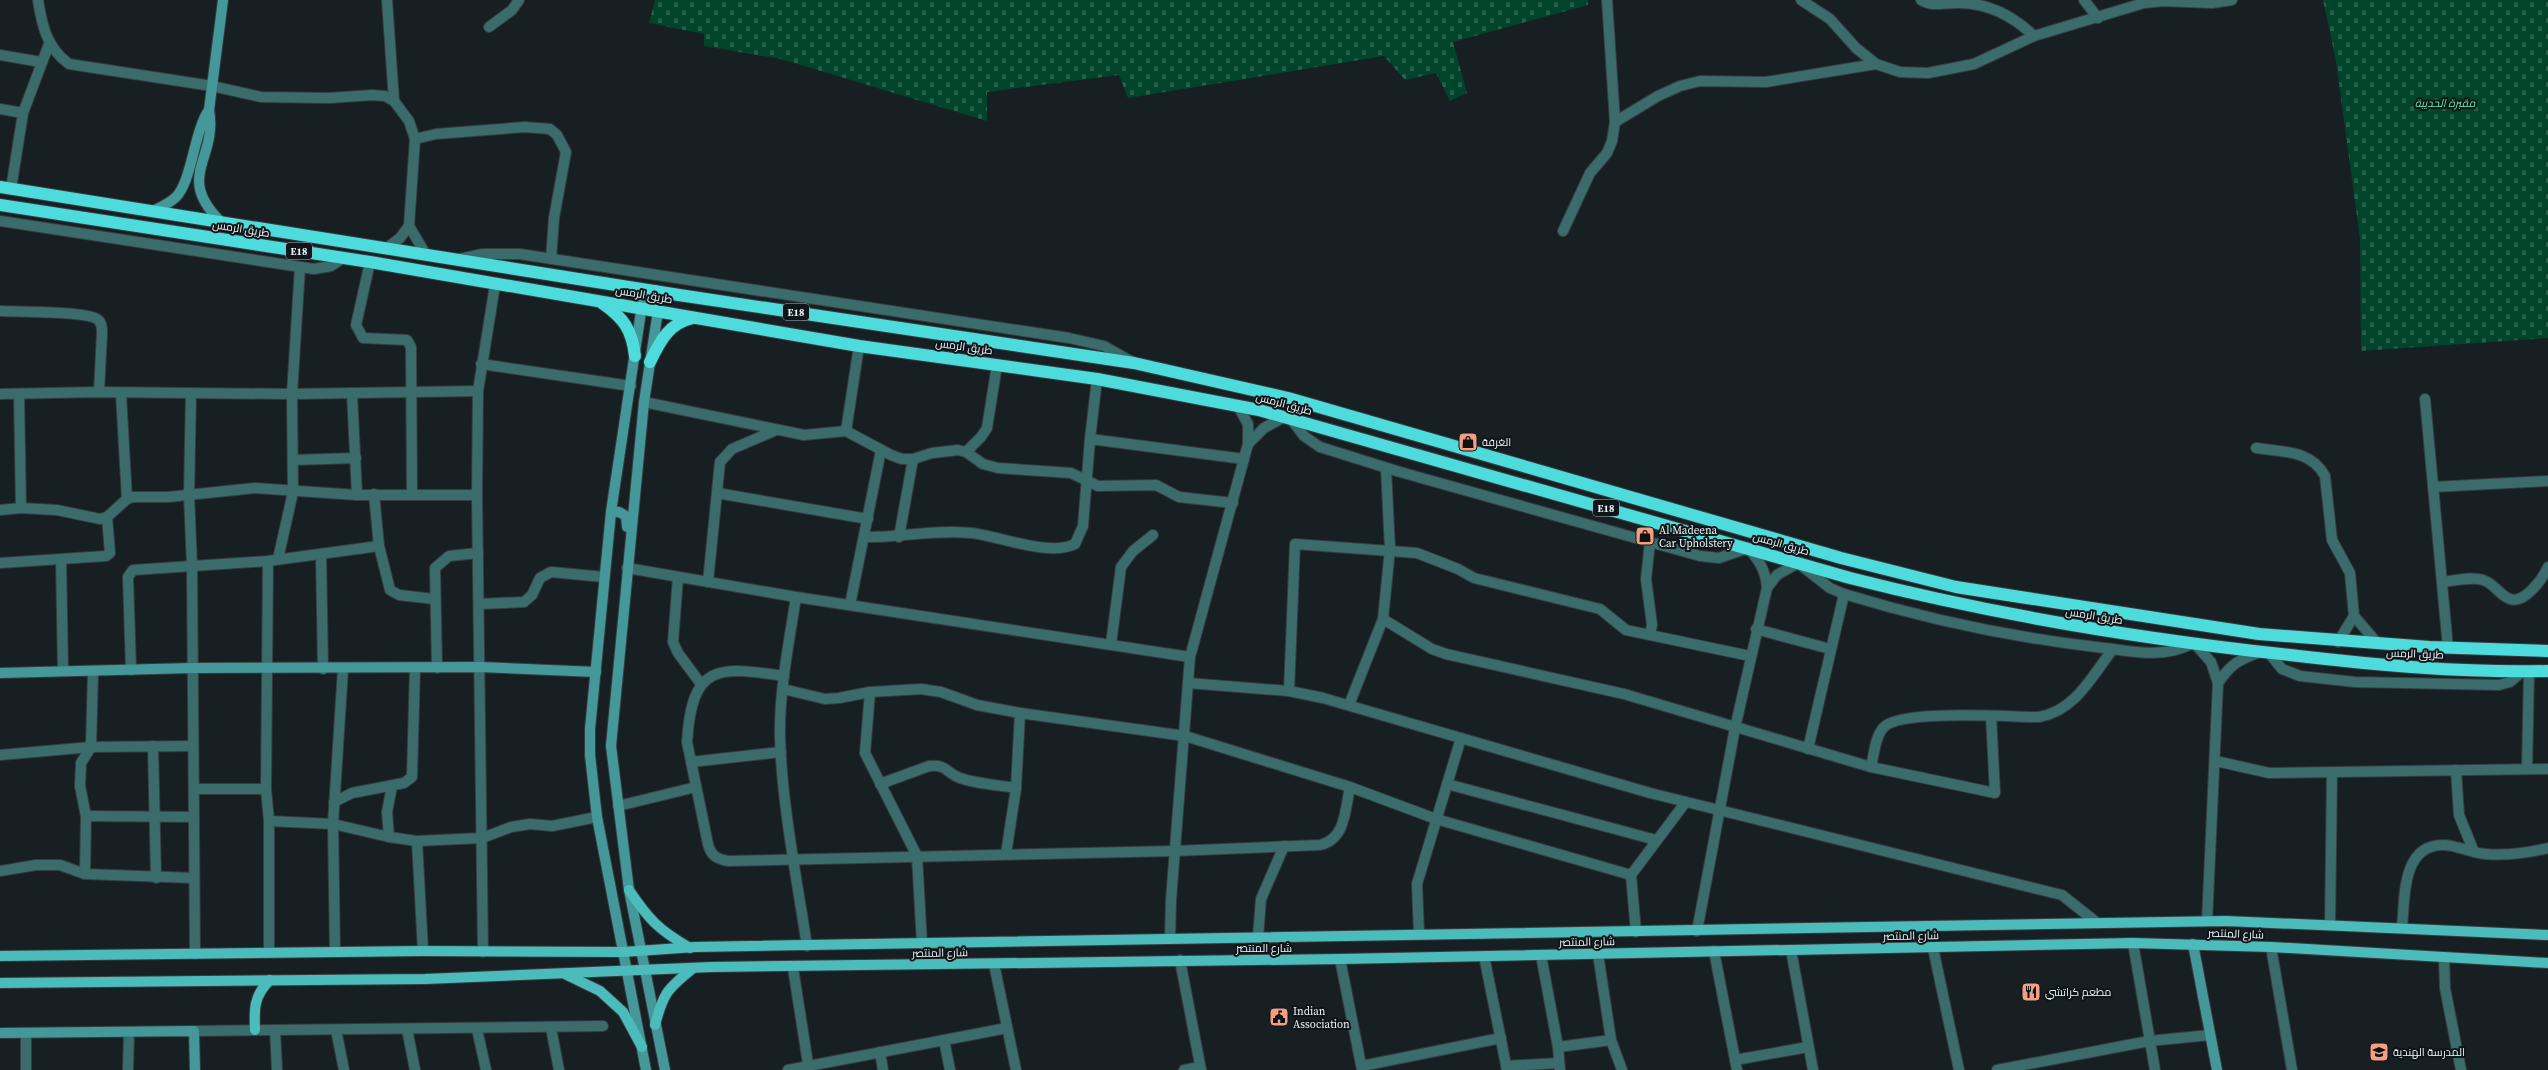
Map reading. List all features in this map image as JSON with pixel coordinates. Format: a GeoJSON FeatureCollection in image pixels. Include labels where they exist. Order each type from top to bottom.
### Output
{"type":"FeatureCollection","features":[{"type":"Feature","properties":{"kind":"highway","name":"طريق الرمس"},"geometry":{"type":"LineString","coordinates":[[6,188],[425,253],[648,291],[1134,362],[1288,398],[1841,558],[1956,587],[2259,634],[2338,642],[2448,648],[2548,651]]}},
{"type":"Feature","properties":{"kind":"highway","name":"طريق الرمس"},"geometry":{"type":"LineString","coordinates":[[0,205],[370,262],[495,285],[598,300],[859,346],[1097,379],[1238,406],[1287,418],[1798,563],[1925,597],[2054,623],[2193,644],[2375,665],[2526,672],[2548,671]]}},
{"type":"Feature","properties":{"kind":"highway"},"geometry":{"type":"LineString","coordinates":[[598,300],[625,322],[633,339],[635,356]]}},
{"type":"Feature","properties":{"kind":"highway"},"geometry":{"type":"LineString","coordinates":[[650,362],[659,343],[668,330],[681,322],[696,317]]}},
{"type":"Feature","properties":{"kind":"main road"},"geometry":{"type":"LineString","coordinates":[[220,221],[205,204],[199,187],[210,124],[209,110],[223,0]]}},
{"type":"Feature","properties":{"kind":"main road"},"geometry":{"type":"LineString","coordinates":[[153,211],[171,201],[180,192],[202,123],[209,110]]}},
{"type":"Feature","properties":{"kind":"main road"},"geometry":{"type":"LineString","coordinates":[[646,1070],[597,818],[590,736],[610,512],[631,386],[641,308],[648,291]]}},
{"type":"Feature","properties":{"kind":"main road"},"geometry":{"type":"LineString","coordinates":[[648,291],[658,311],[644,402],[611,746],[629,890],[665,1070]]}},
{"type":"Feature","properties":{"kind":"main road"},"geometry":{"type":"LineString","coordinates":[[610,512],[623,514],[628,520],[623,558],[627,568]]}},
{"type":"Feature","properties":{"kind":"main road"},"geometry":{"type":"LineString","coordinates":[[0,673],[63,671],[93,672],[193,668],[343,669],[480,667],[596,672]]}},
{"type":"Feature","properties":{"kind":"main road"},"geometry":{"type":"LineString","coordinates":[[629,890],[651,921],[665,934],[690,948]]}},
{"type":"Feature","properties":{"kind":"main road","name":"شارع المنتصر"},"geometry":{"type":"LineString","coordinates":[[0,956],[423,951],[623,952],[690,948],[2208,921],[2548,935]]}},
{"type":"Feature","properties":{"kind":"main road","name":"شارع المنتصر"},"geometry":{"type":"LineString","coordinates":[[0,983],[425,979],[692,969],[1180,960],[1340,959],[2133,943],[2271,947],[2548,963]]}},
{"type":"Feature","properties":{"kind":"main road"},"geometry":{"type":"LineString","coordinates":[[2193,944],[2217,1070]]}},
{"type":"Feature","properties":{"kind":"main road"},"geometry":{"type":"LineString","coordinates":[[655,1025],[662,999],[672,984],[692,969]]}},
{"type":"Feature","properties":{"kind":"main road"},"geometry":{"type":"LineString","coordinates":[[563,973],[600,991],[623,1012],[642,1047]]}},
{"type":"Feature","properties":{"kind":"main road"},"geometry":{"type":"LineString","coordinates":[[255,1030],[254,1009],[256,998],[270,980]]}},
{"type":"Feature","properties":{"kind":"main road"},"geometry":{"type":"LineString","coordinates":[[0,1033],[194,1031],[195,1070]]}},
{"type":"Feature","properties":{"kind":"street"},"geometry":{"type":"LineString","coordinates":[[387,0],[394,101]]}},
{"type":"Feature","properties":{"kind":"street"},"geometry":{"type":"LineString","coordinates":[[489,27],[512,10],[519,0]]}},
{"type":"Feature","properties":{"kind":"street"},"geometry":{"type":"LineString","coordinates":[[1564,232],[1590,173],[1607,153],[1612,141],[1615,122],[1607,0]]}},
{"type":"Feature","properties":{"kind":"street"},"geometry":{"type":"LineString","coordinates":[[1801,0],[1830,19],[1856,48],[1876,64],[1900,72],[1928,73],[1965,66],[2034,36],[2144,3],[2163,1],[2212,3],[2232,0]]}},
{"type":"Feature","properties":{"kind":"street"},"geometry":{"type":"LineString","coordinates":[[1921,0],[1934,5],[1957,3],[1991,8],[2022,24],[2034,36]]}},
{"type":"Feature","properties":{"kind":"street"},"geometry":{"type":"LineString","coordinates":[[2084,0],[2098,18]]}},
{"type":"Feature","properties":{"kind":"street"},"geometry":{"type":"LineString","coordinates":[[37,1],[49,44],[57,56],[69,64],[212,86],[261,97],[330,98],[372,95],[384,96],[394,101],[409,121],[415,139],[409,226],[400,238],[388,248]]}},
{"type":"Feature","properties":{"kind":"street"},"geometry":{"type":"LineString","coordinates":[[6,188],[23,113],[49,44]]}},
{"type":"Feature","properties":{"kind":"street"},"geometry":{"type":"LineString","coordinates":[[0,55],[41,62]]}},
{"type":"Feature","properties":{"kind":"street"},"geometry":{"type":"LineString","coordinates":[[1615,122],[1658,96],[1680,86],[1700,81],[1774,81],[1876,64]]}},
{"type":"Feature","properties":{"kind":"street"},"geometry":{"type":"LineString","coordinates":[[0,109],[23,113]]}},
{"type":"Feature","properties":{"kind":"street"},"geometry":{"type":"LineString","coordinates":[[415,139],[436,134],[525,127],[550,129],[557,135],[566,152],[554,218],[551,258]]}},
{"type":"Feature","properties":{"kind":"street"},"geometry":{"type":"LineString","coordinates":[[0,221],[300,267],[322,268],[343,258]]}},
{"type":"Feature","properties":{"kind":"street"},"geometry":{"type":"LineString","coordinates":[[409,226],[425,253]]}},
{"type":"Feature","properties":{"kind":"street"},"geometry":{"type":"LineString","coordinates":[[459,259],[496,253],[551,258],[1069,338],[1104,346],[1134,362]]}},
{"type":"Feature","properties":{"kind":"street"},"geometry":{"type":"LineString","coordinates":[[370,262],[356,325],[358,332],[363,338],[406,340],[410,343],[412,392],[412,494]]}},
{"type":"Feature","properties":{"kind":"street"},"geometry":{"type":"LineString","coordinates":[[278,559],[293,492],[292,394],[300,267]]}},
{"type":"Feature","properties":{"kind":"street"},"geometry":{"type":"LineString","coordinates":[[483,952],[477,495],[478,391],[481,364],[495,285]]}},
{"type":"Feature","properties":{"kind":"street"},"geometry":{"type":"LineString","coordinates":[[0,310],[76,313],[97,319],[102,324],[99,392]]}},
{"type":"Feature","properties":{"kind":"street"},"geometry":{"type":"LineString","coordinates":[[846,431],[859,346]]}},
{"type":"Feature","properties":{"kind":"street"},"geometry":{"type":"LineString","coordinates":[[481,364],[631,386]]}},
{"type":"Feature","properties":{"kind":"street"},"geometry":{"type":"LineString","coordinates":[[966,452],[982,437],[987,428],[997,365]]}},
{"type":"Feature","properties":{"kind":"street"},"geometry":{"type":"LineString","coordinates":[[864,537],[899,537],[934,531],[992,536],[1034,546],[1060,549],[1075,544],[1083,526],[1090,439],[1097,379]]}},
{"type":"Feature","properties":{"kind":"street"},"geometry":{"type":"LineString","coordinates":[[0,394],[99,392],[121,394],[292,394],[478,391]]}},
{"type":"Feature","properties":{"kind":"street"},"geometry":{"type":"LineString","coordinates":[[191,393],[189,495],[192,566],[195,954]]}},
{"type":"Feature","properties":{"kind":"street"},"geometry":{"type":"LineString","coordinates":[[352,393],[357,495]]}},
{"type":"Feature","properties":{"kind":"street"},"geometry":{"type":"LineString","coordinates":[[19,394],[21,508]]}},
{"type":"Feature","properties":{"kind":"street"},"geometry":{"type":"LineString","coordinates":[[121,394],[127,499]]}},
{"type":"Feature","properties":{"kind":"street"},"geometry":{"type":"LineString","coordinates":[[2425,399],[2448,648]]}},
{"type":"Feature","properties":{"kind":"street"},"geometry":{"type":"LineString","coordinates":[[644,402],[774,431],[804,435],[846,431],[881,450],[902,459],[913,459],[949,450],[966,452],[983,464],[990,466],[1071,472],[1092,484],[1104,486],[1156,485],[1179,496],[1232,503]]}},
{"type":"Feature","properties":{"kind":"street"},"geometry":{"type":"LineString","coordinates":[[1170,939],[1174,851],[1185,736],[1190,657],[1248,444],[1248,424],[1238,406]]}},
{"type":"Feature","properties":{"kind":"street"},"geometry":{"type":"LineString","coordinates":[[1248,444],[1264,428],[1287,418],[1313,444],[1386,468],[1706,558],[1719,558],[1748,548],[1764,571],[1767,588]]}},
{"type":"Feature","properties":{"kind":"street"},"geometry":{"type":"LineString","coordinates":[[708,582],[720,462],[732,449],[774,431]]}},
{"type":"Feature","properties":{"kind":"street"},"geometry":{"type":"LineString","coordinates":[[1090,439],[1244,459]]}},
{"type":"Feature","properties":{"kind":"street"},"geometry":{"type":"LineString","coordinates":[[2256,448],[2308,457],[2321,469],[2325,476],[2332,540],[2350,573],[2354,616],[2348,630],[2338,642]]}},
{"type":"Feature","properties":{"kind":"street"},"geometry":{"type":"LineString","coordinates":[[850,605],[881,450]]}},
{"type":"Feature","properties":{"kind":"street"},"geometry":{"type":"LineString","coordinates":[[293,460],[356,458]]}},
{"type":"Feature","properties":{"kind":"street"},"geometry":{"type":"LineString","coordinates":[[899,537],[913,459]]}},
{"type":"Feature","properties":{"kind":"street"},"geometry":{"type":"LineString","coordinates":[[1349,706],[1383,619],[1390,550],[1386,468]]}},
{"type":"Feature","properties":{"kind":"street"},"geometry":{"type":"LineString","coordinates":[[2433,487],[2548,481]]}},
{"type":"Feature","properties":{"kind":"street"},"geometry":{"type":"LineString","coordinates":[[0,510],[21,508],[73,512],[100,519],[107,517],[127,499],[189,495],[254,488],[293,492],[357,495],[477,495]]}},
{"type":"Feature","properties":{"kind":"street"},"geometry":{"type":"LineString","coordinates":[[717,493],[868,519]]}},
{"type":"Feature","properties":{"kind":"street"},"geometry":{"type":"LineString","coordinates":[[374,494],[379,546],[390,590],[399,595],[434,599]]}},
{"type":"Feature","properties":{"kind":"street"},"geometry":{"type":"LineString","coordinates":[[0,563],[106,556],[110,553],[107,517]]}},
{"type":"Feature","properties":{"kind":"street"},"geometry":{"type":"LineString","coordinates":[[1111,644],[1121,568],[1133,551],[1153,535]]}},
{"type":"Feature","properties":{"kind":"street"},"geometry":{"type":"LineString","coordinates":[[1650,542],[1646,579],[1652,625],[1650,634]]}},
{"type":"Feature","properties":{"kind":"street"},"geometry":{"type":"LineString","coordinates":[[1289,691],[1295,544],[1417,553],[1458,569],[1474,578],[1600,609],[1626,630],[1750,656]]}},
{"type":"Feature","properties":{"kind":"street"},"geometry":{"type":"LineString","coordinates":[[131,670],[128,577],[130,572],[140,569],[268,561],[379,546]]}},
{"type":"Feature","properties":{"kind":"street"},"geometry":{"type":"LineString","coordinates":[[436,668],[434,599],[435,568],[438,563],[449,556],[478,553]]}},
{"type":"Feature","properties":{"kind":"street"},"geometry":{"type":"LineString","coordinates":[[321,554],[323,669]]}},
{"type":"Feature","properties":{"kind":"street"},"geometry":{"type":"LineString","coordinates":[[61,559],[63,671]]}},
{"type":"Feature","properties":{"kind":"street"},"geometry":{"type":"LineString","coordinates":[[268,561],[266,789],[269,821],[269,952]]}},
{"type":"Feature","properties":{"kind":"street"},"geometry":{"type":"LineString","coordinates":[[1697,931],[1718,811],[1750,656],[1767,588],[1777,575],[1798,563],[1830,588],[1844,594],[2007,635],[2113,649],[2163,653],[2193,644],[2211,662],[2218,683],[2216,761],[2208,921]]}},
{"type":"Feature","properties":{"kind":"street"},"geometry":{"type":"LineString","coordinates":[[2442,582],[2482,580],[2510,599],[2517,600],[2526,595],[2545,574],[2548,567]]}},
{"type":"Feature","properties":{"kind":"street"},"geometry":{"type":"LineString","coordinates":[[627,568],[796,597],[1190,657]]}},
{"type":"Feature","properties":{"kind":"street"},"geometry":{"type":"LineString","coordinates":[[478,604],[524,602],[532,596],[540,578],[551,572],[604,577]]}},
{"type":"Feature","properties":{"kind":"street"},"geometry":{"type":"LineString","coordinates":[[678,577],[673,642],[678,653],[701,684]]}},
{"type":"Feature","properties":{"kind":"street"},"geometry":{"type":"LineString","coordinates":[[1808,748],[1844,594]]}},
{"type":"Feature","properties":{"kind":"street"},"geometry":{"type":"LineString","coordinates":[[796,597],[784,676],[781,752],[794,859],[807,946]]}},
{"type":"Feature","properties":{"kind":"street"},"geometry":{"type":"LineString","coordinates":[[2354,616],[2378,644]]}},
{"type":"Feature","properties":{"kind":"street"},"geometry":{"type":"LineString","coordinates":[[1383,619],[1432,649],[1446,654],[1624,694],[1690,712],[1735,728],[1871,767],[1995,794],[1991,716]]}},
{"type":"Feature","properties":{"kind":"street"},"geometry":{"type":"LineString","coordinates":[[1756,629],[1830,649]]}},
{"type":"Feature","properties":{"kind":"street"},"geometry":{"type":"LineString","coordinates":[[1871,767],[1879,734],[1892,721],[1936,716],[2039,717],[2053,714],[2072,703],[2113,649]]}},
{"type":"Feature","properties":{"kind":"street"},"geometry":{"type":"LineString","coordinates":[[2218,683],[2228,667],[2240,659],[2264,653],[2277,664],[2294,674],[2355,682],[2499,685],[2510,682],[2526,672]]}},
{"type":"Feature","properties":{"kind":"street"},"geometry":{"type":"LineString","coordinates":[[334,802],[352,794],[404,783],[414,772],[415,668]]}},
{"type":"Feature","properties":{"kind":"street"},"geometry":{"type":"LineString","coordinates":[[335,952],[333,824],[343,669]]}},
{"type":"Feature","properties":{"kind":"street"},"geometry":{"type":"LineString","coordinates":[[784,676],[741,670],[726,670],[713,674],[701,684],[688,726],[687,742],[708,844],[712,856],[728,861],[1174,851],[1320,845],[1336,838],[1341,830],[1350,787]]}},
{"type":"Feature","properties":{"kind":"street"},"geometry":{"type":"LineString","coordinates":[[85,874],[86,816],[80,786],[81,763],[91,747],[93,672]]}},
{"type":"Feature","properties":{"kind":"street"},"geometry":{"type":"LineString","coordinates":[[2526,672],[2527,769]]}},
{"type":"Feature","properties":{"kind":"street"},"geometry":{"type":"LineString","coordinates":[[1188,683],[1289,691],[1349,706],[1718,811],[2062,895],[2096,922]]}},
{"type":"Feature","properties":{"kind":"street"},"geometry":{"type":"LineString","coordinates":[[783,689],[825,699],[870,692],[921,689],[941,692],[977,705],[1020,713],[1185,736],[1350,787],[1436,819],[1631,875]]}},
{"type":"Feature","properties":{"kind":"street"},"geometry":{"type":"LineString","coordinates":[[870,692],[865,752],[917,856],[922,944]]}},
{"type":"Feature","properties":{"kind":"street"},"geometry":{"type":"LineString","coordinates":[[1006,854],[1016,788],[1020,713]]}},
{"type":"Feature","properties":{"kind":"street"},"geometry":{"type":"LineString","coordinates":[[1419,934],[1417,884],[1460,738]]}},
{"type":"Feature","properties":{"kind":"street"},"geometry":{"type":"LineString","coordinates":[[154,746],[156,878]]}},
{"type":"Feature","properties":{"kind":"street"},"geometry":{"type":"LineString","coordinates":[[0,755],[91,747],[193,746]]}},
{"type":"Feature","properties":{"kind":"street"},"geometry":{"type":"LineString","coordinates":[[691,762],[781,752]]}},
{"type":"Feature","properties":{"kind":"street"},"geometry":{"type":"LineString","coordinates":[[2216,761],[2269,774],[2548,769]]}},
{"type":"Feature","properties":{"kind":"street"},"geometry":{"type":"LineString","coordinates":[[880,784],[929,766],[938,765],[944,767],[960,778],[1016,788]]}},
{"type":"Feature","properties":{"kind":"street"},"geometry":{"type":"LineString","coordinates":[[2456,770],[2459,815],[2474,852]]}},
{"type":"Feature","properties":{"kind":"street"},"geometry":{"type":"LineString","coordinates":[[2330,925],[2332,772]]}},
{"type":"Feature","properties":{"kind":"street"},"geometry":{"type":"LineString","coordinates":[[1447,784],[1656,840]]}},
{"type":"Feature","properties":{"kind":"street"},"geometry":{"type":"LineString","coordinates":[[389,837],[387,812],[392,786]]}},
{"type":"Feature","properties":{"kind":"street"},"geometry":{"type":"LineString","coordinates":[[618,806],[696,787]]}},
{"type":"Feature","properties":{"kind":"street"},"geometry":{"type":"LineString","coordinates":[[194,789],[266,789]]}},
{"type":"Feature","properties":{"kind":"street"},"geometry":{"type":"LineString","coordinates":[[1636,932],[1631,875],[1685,802]]}},
{"type":"Feature","properties":{"kind":"street"},"geometry":{"type":"LineString","coordinates":[[86,816],[194,817]]}},
{"type":"Feature","properties":{"kind":"street"},"geometry":{"type":"LineString","coordinates":[[269,821],[333,824],[389,837],[417,841],[482,838],[511,827],[530,824],[552,826],[597,818]]}},
{"type":"Feature","properties":{"kind":"street"},"geometry":{"type":"LineString","coordinates":[[417,841],[423,951]]}},
{"type":"Feature","properties":{"kind":"street"},"geometry":{"type":"LineString","coordinates":[[2402,928],[2407,878],[2417,855],[2429,848],[2444,845],[2474,852],[2502,855],[2523,854],[2548,848]]}},
{"type":"Feature","properties":{"kind":"street"},"geometry":{"type":"LineString","coordinates":[[1258,937],[1261,898],[1284,846]]}},
{"type":"Feature","properties":{"kind":"street"},"geometry":{"type":"LineString","coordinates":[[0,871],[36,864],[60,865],[85,874],[156,878],[194,878]]}},
{"type":"Feature","properties":{"kind":"street"},"geometry":{"type":"LineString","coordinates":[[2133,943],[2155,1070]]}},
{"type":"Feature","properties":{"kind":"street"},"geometry":{"type":"LineString","coordinates":[[2271,947],[2292,1070]]}},
{"type":"Feature","properties":{"kind":"street"},"geometry":{"type":"LineString","coordinates":[[1933,948],[1959,1070]]}},
{"type":"Feature","properties":{"kind":"street"},"geometry":{"type":"LineString","coordinates":[[1792,950],[1813,1070]]}},
{"type":"Feature","properties":{"kind":"street"},"geometry":{"type":"LineString","coordinates":[[1714,951],[1736,1065],[1808,1047]]}},
{"type":"Feature","properties":{"kind":"street"},"geometry":{"type":"LineString","coordinates":[[1598,954],[1611,1040],[1622,1070]]}},
{"type":"Feature","properties":{"kind":"street"},"geometry":{"type":"LineString","coordinates":[[1484,956],[1506,1068],[1559,1066],[1558,1047],[1541,955]]}},
{"type":"Feature","properties":{"kind":"street"},"geometry":{"type":"LineString","coordinates":[[2444,957],[2445,988],[2461,1070]]}},
{"type":"Feature","properties":{"kind":"street"},"geometry":{"type":"LineString","coordinates":[[1340,959],[1362,1068],[1501,1038]]}},
{"type":"Feature","properties":{"kind":"street"},"geometry":{"type":"LineString","coordinates":[[1180,960],[1200,1068],[1184,1070]]}},
{"type":"Feature","properties":{"kind":"street"},"geometry":{"type":"LineString","coordinates":[[994,964],[1016,1070]]}},
{"type":"Feature","properties":{"kind":"street"},"geometry":{"type":"LineString","coordinates":[[793,968],[808,1068]]}},
{"type":"Feature","properties":{"kind":"street"},"geometry":{"type":"LineString","coordinates":[[194,1031],[477,1029],[603,1026]]}},
{"type":"Feature","properties":{"kind":"street"},"geometry":{"type":"LineString","coordinates":[[551,1028],[559,1070]]}},
{"type":"Feature","properties":{"kind":"street"},"geometry":{"type":"LineString","coordinates":[[788,1070],[808,1068],[880,1052],[1007,1028]]}},
{"type":"Feature","properties":{"kind":"street"},"geometry":{"type":"LineString","coordinates":[[407,1029],[415,1070]]}},
{"type":"Feature","properties":{"kind":"street"},"geometry":{"type":"LineString","coordinates":[[477,1029],[486,1070]]}},
{"type":"Feature","properties":{"kind":"street"},"geometry":{"type":"LineString","coordinates":[[275,1030],[277,1070]]}},
{"type":"Feature","properties":{"kind":"street"},"geometry":{"type":"LineString","coordinates":[[336,1030],[344,1070]]}},
{"type":"Feature","properties":{"kind":"street"},"geometry":{"type":"LineString","coordinates":[[128,1032],[128,1070]]}},
{"type":"Feature","properties":{"kind":"street"},"geometry":{"type":"LineString","coordinates":[[26,1033],[26,1070]]}},
{"type":"Feature","properties":{"kind":"street"},"geometry":{"type":"LineString","coordinates":[[1997,1070],[2149,1041],[2210,1035]]}},
{"type":"Feature","properties":{"kind":"street"},"geometry":{"type":"LineString","coordinates":[[944,1040],[950,1070]]}},
{"type":"Feature","properties":{"kind":"street"},"geometry":{"type":"LineString","coordinates":[[1558,1047],[1611,1040]]}},
{"type":"Feature","properties":{"kind":"street"},"geometry":{"type":"LineString","coordinates":[[880,1052],[883,1070]]}},
{"type":"Feature","properties":{"kind":"green space"},"geometry":{"type":"Polygon","coordinates":[[[655,0],[1588,0],[1588,5],[1453,42],[1467,93],[1450,101],[1436,73],[1405,80],[1384,56],[1128,98],[1119,75],[987,92],[987,121],[781,59],[704,46],[704,34],[649,23],[655,0]]]}},
{"type":"Feature","properties":{"kind":"green space","name":"مقبرة الحديبة"},"geometry":{"type":"Polygon","coordinates":[[[2323,0],[2548,0],[2548,338],[2361,351],[2360,239],[2336,61],[2323,0]]]}},
{"type":"Feature","properties":{"kind":"place","name":"الغرفة"},"geometry":{"type":"Point","coordinates":[1468,442]}},
{"type":"Feature","properties":{"kind":"place","name":"Al Madeena Car Upholstery"},"geometry":{"type":"Point","coordinates":[1645,536]}},
{"type":"Feature","properties":{"kind":"place","name":"مطعم كراتشي"},"geometry":{"type":"Point","coordinates":[2031,992]}},
{"type":"Feature","properties":{"kind":"place","name":"Indian Association"},"geometry":{"type":"Point","coordinates":[1279,1017]}},
{"type":"Feature","properties":{"kind":"place","name":"المدرسة الهندية"},"geometry":{"type":"Point","coordinates":[2379,1052]}}]}
